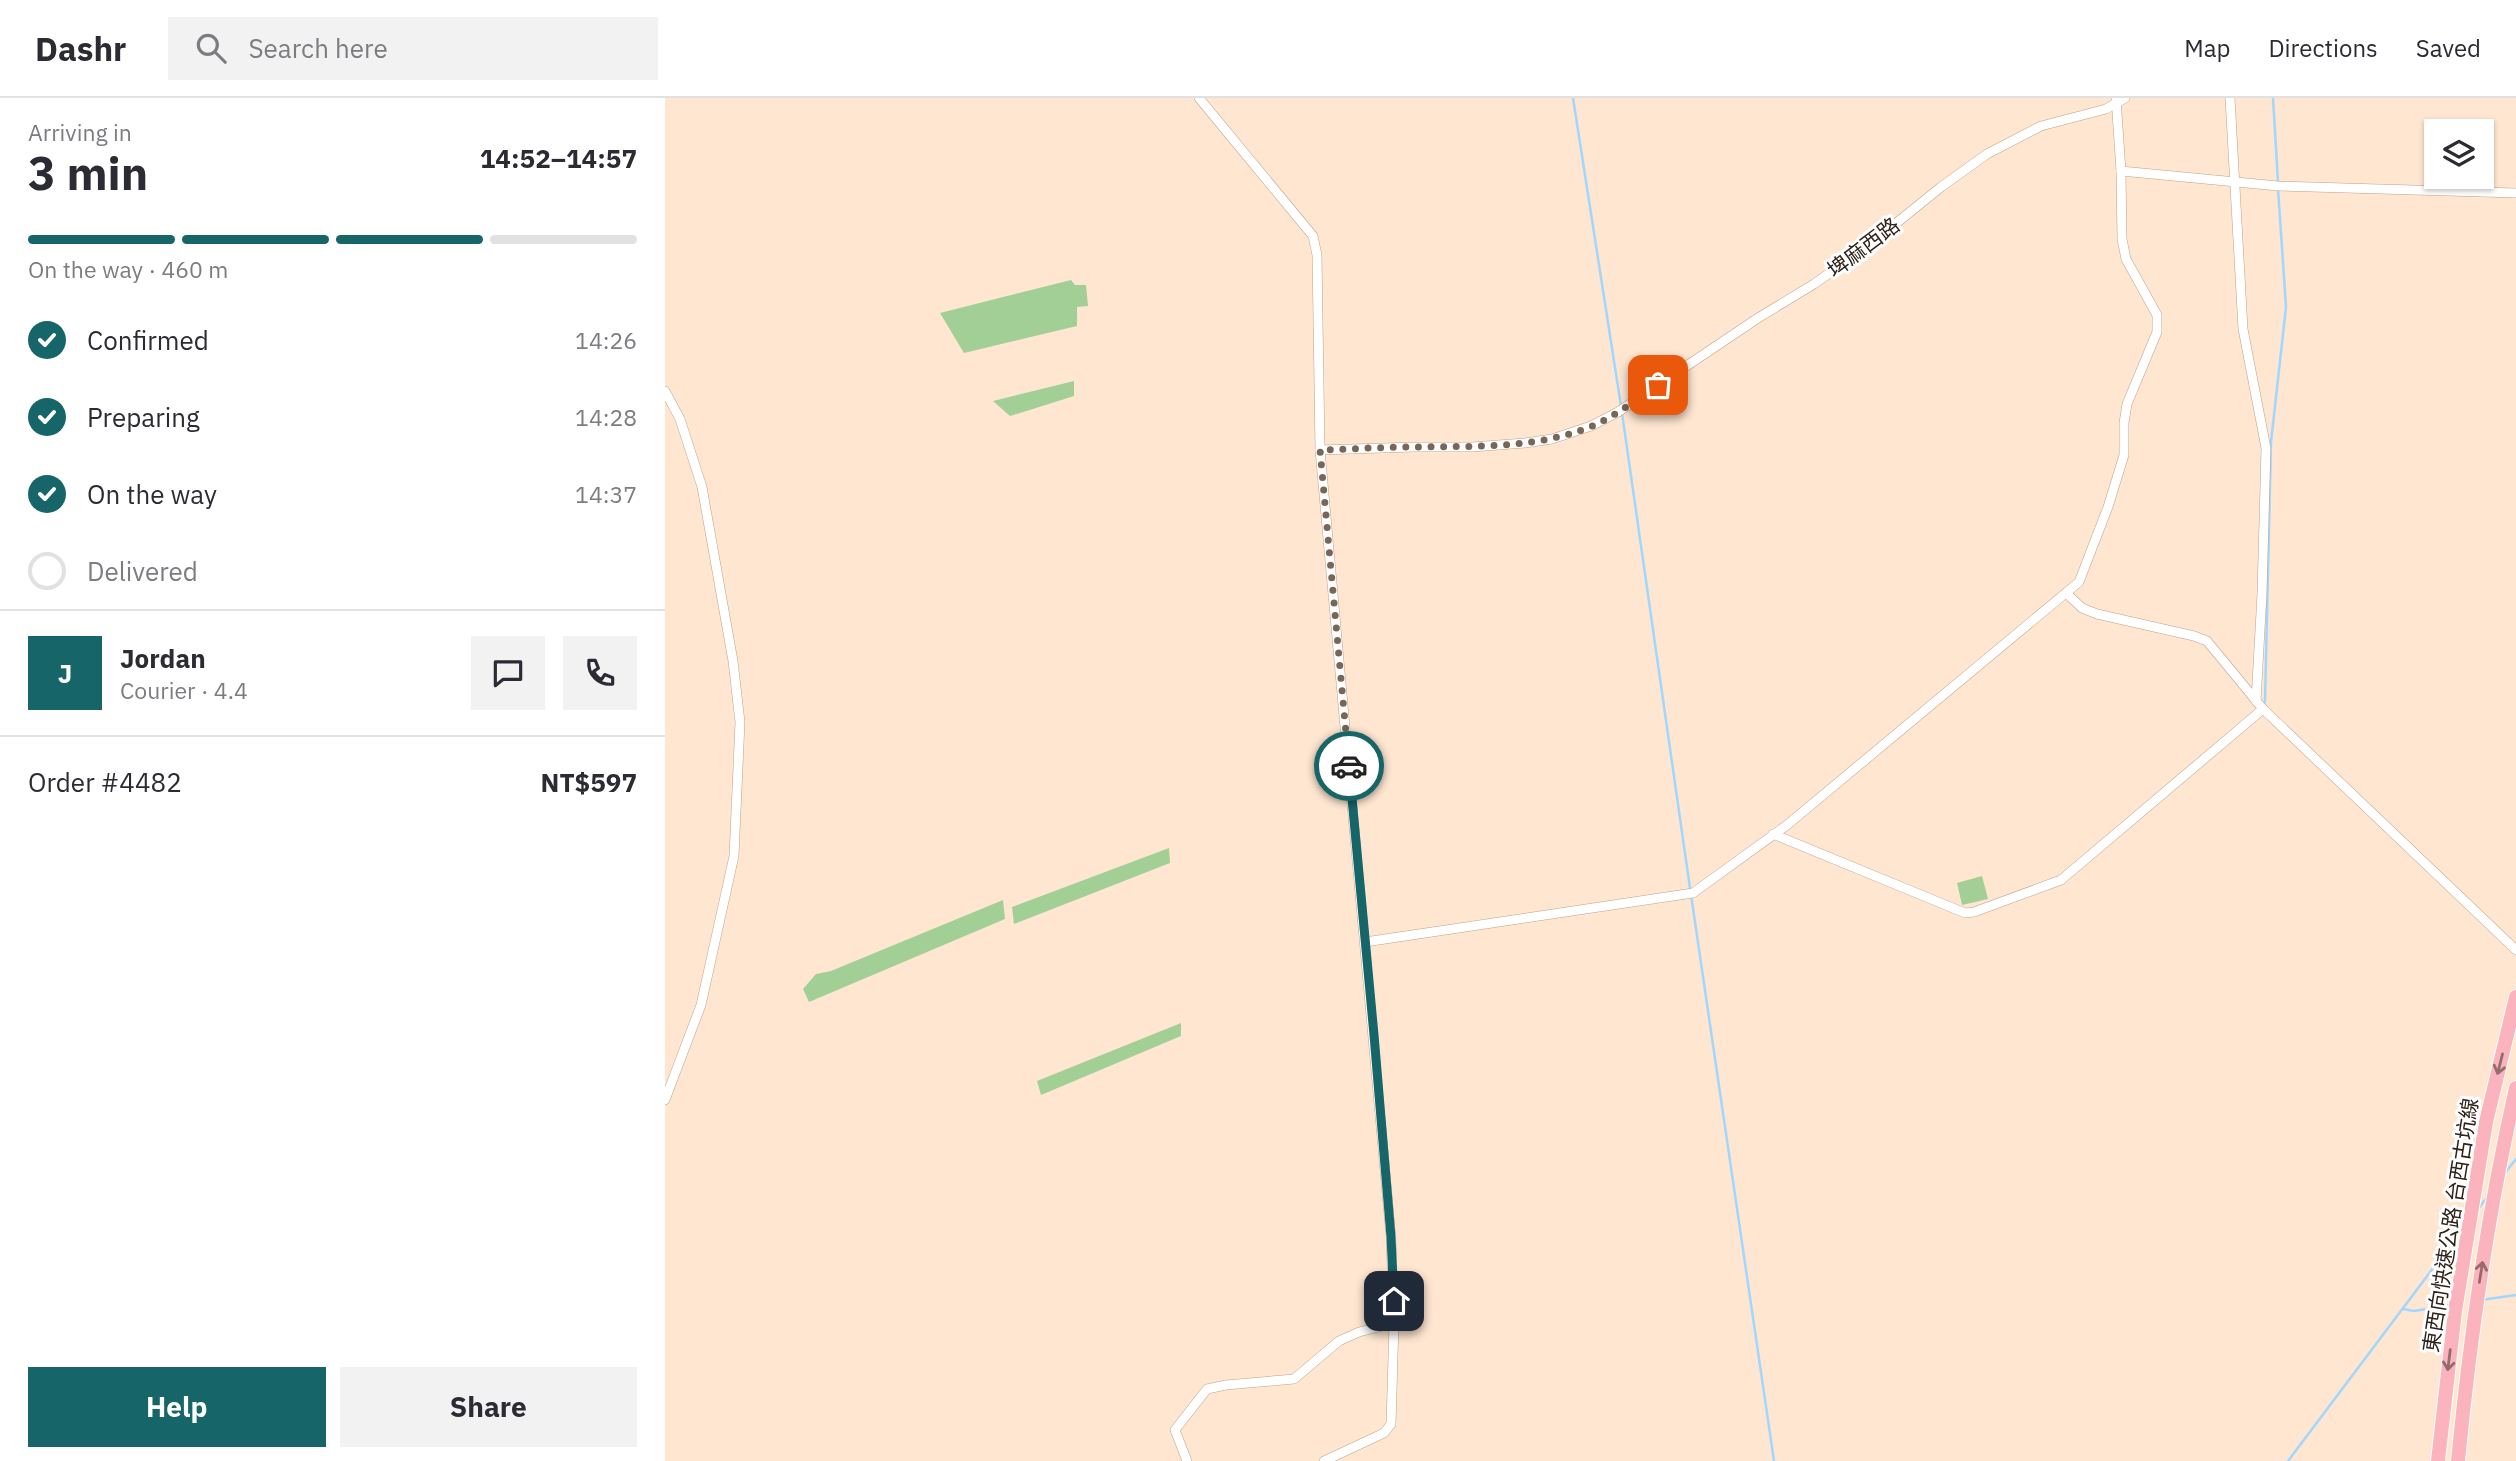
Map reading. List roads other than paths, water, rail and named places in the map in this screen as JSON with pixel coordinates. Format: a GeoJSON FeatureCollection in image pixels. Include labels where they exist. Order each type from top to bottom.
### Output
{"type":"FeatureCollection","features":[{"type":"Feature","properties":{"kind":"highway","name":"東西向快速公路 台西古坑線"},"geometry":{"type":"LineString","coordinates":[[2438,1461],[2455,1311],[2481,1149],[2516,997]]}},
{"type":"Feature","properties":{"kind":"highway","name":"東西向快速公路 台西古坑線"},"geometry":{"type":"LineString","coordinates":[[2458,1461],[2475,1310],[2497,1178],[2516,1088]]}},
{"type":"Feature","properties":{"kind":"street"},"geometry":{"type":"LineString","coordinates":[[1199,98],[1313,236],[1317,255],[1320,450],[1391,1237],[1394,1323],[1391,1423],[1384,1433],[1324,1461]]}},
{"type":"Feature","properties":{"kind":"street"},"geometry":{"type":"LineString","coordinates":[[2230,98],[2243,329],[2266,448],[2256,701]]}},
{"type":"Feature","properties":{"kind":"street"},"geometry":{"type":"LineString","coordinates":[[1365,942],[1690,894],[1773,834],[2079,582],[2108,507],[2124,455],[2127,404],[2157,332],[2157,315],[2126,259],[2122,239],[2119,99]]}},
{"type":"Feature","properties":{"kind":"street","name":"埤麻西路"},"geometry":{"type":"LineString","coordinates":[[1320,450],[1472,447],[1525,443],[1552,439],[1591,426],[1618,412],[1868,246],[1987,154],[2041,126],[2106,109],[2119,99]]}},
{"type":"Feature","properties":{"kind":"street"},"geometry":{"type":"LineString","coordinates":[[2121,171],[2278,186],[2516,193]]}},
{"type":"Feature","properties":{"kind":"street"},"geometry":{"type":"LineString","coordinates":[[665,391],[680,419],[702,487],[733,662],[740,722],[734,856],[701,1005],[665,1100]]}},
{"type":"Feature","properties":{"kind":"street"},"geometry":{"type":"LineString","coordinates":[[2066,593],[2082,608],[2097,614],[2207,641],[2263,709],[2516,950]]}},
{"type":"Feature","properties":{"kind":"street"},"geometry":{"type":"LineString","coordinates":[[1773,834],[1965,913],[1974,912],[2061,880],[2263,709]]}},
{"type":"Feature","properties":{"kind":"street"},"geometry":{"type":"LineString","coordinates":[[1187,1461],[1175,1430],[1207,1389],[1294,1379],[1339,1341],[1359,1332],[1394,1323]]}},
{"type":"Feature","properties":{"kind":"waterway"},"geometry":{"type":"LineString","coordinates":[[1573,98],[1621,406]]}},
{"type":"Feature","properties":{"kind":"waterway"},"geometry":{"type":"LineString","coordinates":[[2273,98],[2278,182]]}},
{"type":"Feature","properties":{"kind":"waterway"},"geometry":{"type":"LineString","coordinates":[[2265,702],[2271,442],[2286,307],[2278,189]]}},
{"type":"Feature","properties":{"kind":"waterway"},"geometry":{"type":"LineString","coordinates":[[1622,413],[1774,1461]]}},
{"type":"Feature","properties":{"kind":"waterway"},"geometry":{"type":"LineString","coordinates":[[2505,1173],[2516,1159]]}},
{"type":"Feature","properties":{"kind":"waterway"},"geometry":{"type":"LineString","coordinates":[[2478,1209],[2489,1195]]}},
{"type":"Feature","properties":{"kind":"waterway"},"geometry":{"type":"LineString","coordinates":[[2288,1461],[2461,1231]]}},
{"type":"Feature","properties":{"kind":"waterway"},"geometry":{"type":"LineString","coordinates":[[2481,1300],[2516,1295]]}},
{"type":"Feature","properties":{"kind":"waterway"},"geometry":{"type":"LineString","coordinates":[[2403,1309],[2414,1311],[2451,1305]]}}]}
